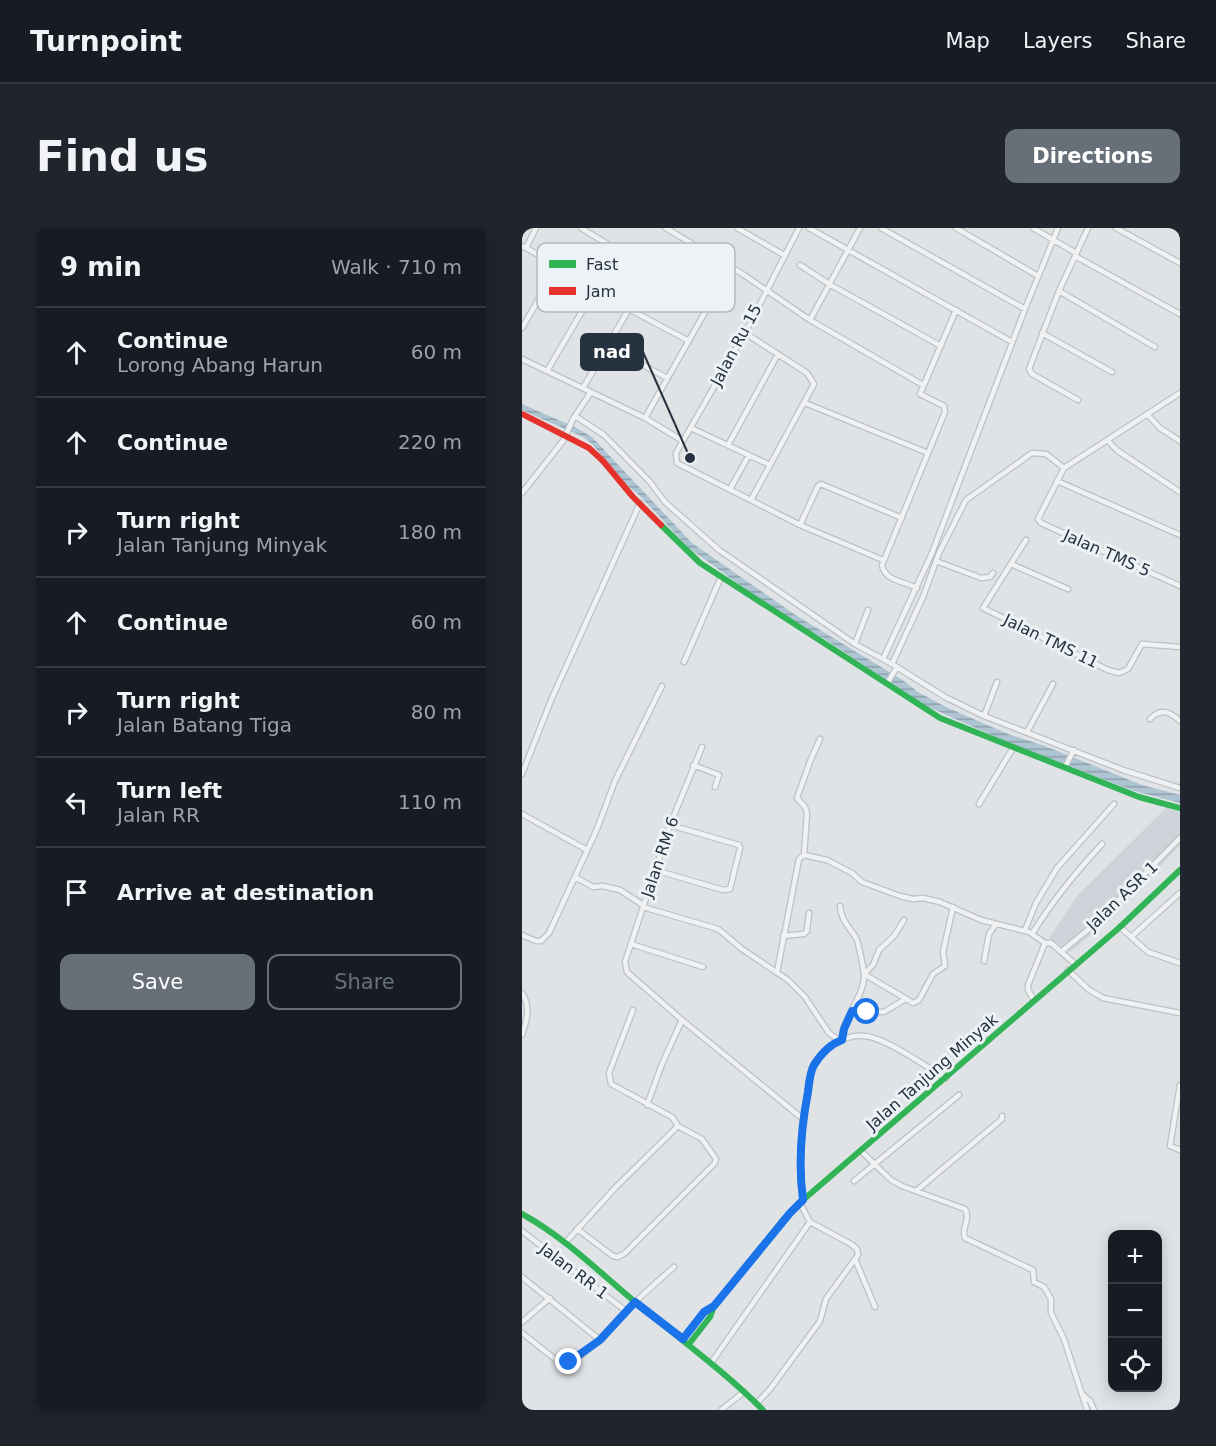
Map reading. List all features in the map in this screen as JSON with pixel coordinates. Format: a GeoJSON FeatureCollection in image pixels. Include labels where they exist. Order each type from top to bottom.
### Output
{"type":"FeatureCollection","features":[{"type":"Feature","properties":{"kind":"main road"},"geometry":{"type":"LineString","coordinates":[[522,414],[566,434],[596,453],[618,480],[688,553],[721,577],[940,718],[1139,797],[1180,808]]}},
{"type":"Feature","properties":{"kind":"main road","name":"Jalan Tanjung Minyak"},"geometry":{"type":"LineString","coordinates":[[686,1342],[710,1317],[714,1306],[801,1201],[1120,927],[1180,871]]}},
{"type":"Feature","properties":{"kind":"main road"},"geometry":{"type":"LineString","coordinates":[[522,1214],[566,1242],[635,1302],[711,1363],[763,1410]]}},
{"type":"Feature","properties":{"kind":"street"},"geometry":{"type":"LineString","coordinates":[[524,247],[536,228]]}},
{"type":"Feature","properties":{"kind":"street"},"geometry":{"type":"LineString","coordinates":[[666,228],[690,243]]}},
{"type":"Feature","properties":{"kind":"street"},"geometry":{"type":"LineString","coordinates":[[738,228],[784,255]]}},
{"type":"Feature","properties":{"kind":"street","name":"Jalan Ru 15"},"geometry":{"type":"LineString","coordinates":[[730,489],[677,463],[676,453],[745,333],[799,228]]}},
{"type":"Feature","properties":{"kind":"street"},"geometry":{"type":"LineString","coordinates":[[809,228],[1012,342]]}},
{"type":"Feature","properties":{"kind":"street"},"geometry":{"type":"LineString","coordinates":[[810,320],[860,228]]}},
{"type":"Feature","properties":{"kind":"street"},"geometry":{"type":"LineString","coordinates":[[881,228],[1025,309]]}},
{"type":"Feature","properties":{"kind":"street"},"geometry":{"type":"LineString","coordinates":[[956,228],[1038,276]]}},
{"type":"Feature","properties":{"kind":"street"},"geometry":{"type":"LineString","coordinates":[[1033,228],[1180,314]]}},
{"type":"Feature","properties":{"kind":"street"},"geometry":{"type":"LineString","coordinates":[[883,659],[917,588],[938,537],[1058,228]]}},
{"type":"Feature","properties":{"kind":"street"},"geometry":{"type":"LineString","coordinates":[[1078,400],[1032,374],[1029,366],[1059,291],[1088,228]]}},
{"type":"Feature","properties":{"kind":"street"},"geometry":{"type":"LineString","coordinates":[[1116,228],[1180,263]]}},
{"type":"Feature","properties":{"kind":"street"},"geometry":{"type":"LineString","coordinates":[[584,229],[607,243]]}},
{"type":"Feature","properties":{"kind":"street"},"geometry":{"type":"LineString","coordinates":[[800,265],[829,285],[941,346]]}},
{"type":"Feature","properties":{"kind":"street"},"geometry":{"type":"LineString","coordinates":[[735,271],[810,320],[923,385]]}},
{"type":"Feature","properties":{"kind":"street"},"geometry":{"type":"LineString","coordinates":[[1059,291],[1155,347]]}},
{"type":"Feature","properties":{"kind":"street"},"geometry":{"type":"LineString","coordinates":[[522,328],[537,302]]}},
{"type":"Feature","properties":{"kind":"street"},"geometry":{"type":"LineString","coordinates":[[917,588],[884,573],[884,560],[946,409],[920,394],[956,310]]}},
{"type":"Feature","properties":{"kind":"street"},"geometry":{"type":"LineString","coordinates":[[548,371],[582,312]]}},
{"type":"Feature","properties":{"kind":"street"},"geometry":{"type":"LineString","coordinates":[[583,388],[627,312]]}},
{"type":"Feature","properties":{"kind":"street"},"geometry":{"type":"LineString","coordinates":[[635,312],[689,341]]}},
{"type":"Feature","properties":{"kind":"street"},"geometry":{"type":"LineString","coordinates":[[645,418],[705,312]]}},
{"type":"Feature","properties":{"kind":"street"},"geometry":{"type":"LineString","coordinates":[[745,333],[807,373],[813,380],[813,388],[751,500]]}},
{"type":"Feature","properties":{"kind":"street"},"geometry":{"type":"LineString","coordinates":[[1042,333],[1112,372]]}},
{"type":"Feature","properties":{"kind":"street"},"geometry":{"type":"LineString","coordinates":[[608,346],[667,378]]}},
{"type":"Feature","properties":{"kind":"street"},"geometry":{"type":"LineString","coordinates":[[728,445],[778,354]]}},
{"type":"Feature","properties":{"kind":"street"},"geometry":{"type":"LineString","coordinates":[[522,359],[645,418],[683,441]]}},
{"type":"Feature","properties":{"kind":"street"},"geometry":{"type":"LineString","coordinates":[[522,493],[566,434],[591,392]]}},
{"type":"Feature","properties":{"kind":"street"},"geometry":{"type":"LineString","coordinates":[[1180,393],[1064,468],[1057,481],[1180,535]]}},
{"type":"Feature","properties":{"kind":"street"},"geometry":{"type":"LineString","coordinates":[[805,403],[928,453]]}},
{"type":"Feature","properties":{"kind":"street"},"geometry":{"type":"LineString","coordinates":[[1148,415],[1160,428],[1180,441]]}},
{"type":"Feature","properties":{"kind":"street"},"geometry":{"type":"LineString","coordinates":[[574,418],[604,435],[650,482],[665,502],[719,550],[855,644],[945,698],[984,716],[1123,770],[1180,788]]}},
{"type":"Feature","properties":{"kind":"street"},"geometry":{"type":"LineString","coordinates":[[691,428],[770,465]]}},
{"type":"Feature","properties":{"kind":"street"},"geometry":{"type":"LineString","coordinates":[[1107,440],[1118,451],[1180,492]]}},
{"type":"Feature","properties":{"kind":"street"},"geometry":{"type":"LineString","coordinates":[[887,683],[945,540],[966,500],[1032,453],[1046,454],[1064,468]]}},
{"type":"Feature","properties":{"kind":"street"},"geometry":{"type":"LineString","coordinates":[[749,455],[730,489],[800,525],[884,560]]}},
{"type":"Feature","properties":{"kind":"street","name":"Jalan TMS 5"},"geometry":{"type":"LineString","coordinates":[[1057,481],[1038,517],[1041,523],[1180,586]]}},
{"type":"Feature","properties":{"kind":"street"},"geometry":{"type":"LineString","coordinates":[[800,525],[821,484],[902,518]]}},
{"type":"Feature","properties":{"kind":"street"},"geometry":{"type":"LineString","coordinates":[[522,774],[552,698],[640,503]]}},
{"type":"Feature","properties":{"kind":"street"},"geometry":{"type":"LineString","coordinates":[[938,537],[945,540]]}},
{"type":"Feature","properties":{"kind":"street"},"geometry":{"type":"LineString","coordinates":[[1026,540],[1011,564],[1068,589]]}},
{"type":"Feature","properties":{"kind":"street"},"geometry":{"type":"LineString","coordinates":[[936,561],[981,578],[990,577],[993,573]]}},
{"type":"Feature","properties":{"kind":"street","name":"Jalan TMS 11"},"geometry":{"type":"LineString","coordinates":[[1011,564],[982,608],[1108,670],[1119,673],[1128,669],[1142,644],[1180,647]]}},
{"type":"Feature","properties":{"kind":"street"},"geometry":{"type":"LineString","coordinates":[[684,662],[721,577]]}},
{"type":"Feature","properties":{"kind":"street"},"geometry":{"type":"LineString","coordinates":[[855,644],[868,610]]}},
{"type":"Feature","properties":{"kind":"street"},"geometry":{"type":"LineString","coordinates":[[984,716],[997,682]]}},
{"type":"Feature","properties":{"kind":"street"},"geometry":{"type":"LineString","coordinates":[[1027,732],[1053,684]]}},
{"type":"Feature","properties":{"kind":"street"},"geometry":{"type":"LineString","coordinates":[[522,935],[542,941],[549,933],[615,781],[662,686]]}},
{"type":"Feature","properties":{"kind":"street"},"geometry":{"type":"LineString","coordinates":[[1150,719],[1156,713],[1163,711],[1180,721]]}},
{"type":"Feature","properties":{"kind":"street"},"geometry":{"type":"LineString","coordinates":[[777,972],[799,859],[804,855],[807,813],[797,798],[820,739]]}},
{"type":"Feature","properties":{"kind":"street","name":"Jalan RM 6"},"geometry":{"type":"LineString","coordinates":[[682,1020],[625,970],[625,962],[669,825],[702,747]]}},
{"type":"Feature","properties":{"kind":"street"},"geometry":{"type":"LineString","coordinates":[[979,804],[1013,748]]}},
{"type":"Feature","properties":{"kind":"street"},"geometry":{"type":"LineString","coordinates":[[1065,766],[1074,751]]}},
{"type":"Feature","properties":{"kind":"street"},"geometry":{"type":"LineString","coordinates":[[693,765],[719,775],[715,787]]}},
{"type":"Feature","properties":{"kind":"street"},"geometry":{"type":"LineString","coordinates":[[1025,930],[1036,903],[1057,868],[1114,804]]}},
{"type":"Feature","properties":{"kind":"street"},"geometry":{"type":"LineString","coordinates":[[522,814],[587,849]]}},
{"type":"Feature","properties":{"kind":"street"},"geometry":{"type":"LineString","coordinates":[[655,870],[723,890],[730,889],[740,848],[737,844],[669,825]]}},
{"type":"Feature","properties":{"kind":"street","name":"Jalan ASR 1"},"geometry":{"type":"LineString","coordinates":[[1062,951],[1095,924],[1180,838]]}},
{"type":"Feature","properties":{"kind":"street"},"geometry":{"type":"LineString","coordinates":[[1032,934],[1046,911],[1102,844]]}},
{"type":"Feature","properties":{"kind":"street"},"geometry":{"type":"LineString","coordinates":[[804,855],[835,864],[852,873],[862,882],[900,896],[923,898],[953,907],[981,920],[1025,930],[1044,943],[1052,943],[1075,964]]}},
{"type":"Feature","properties":{"kind":"street"},"geometry":{"type":"LineString","coordinates":[[575,877],[593,887],[603,886],[620,890],[643,906],[718,929],[742,950],[777,972],[805,998],[829,1033],[841,1040]]}},
{"type":"Feature","properties":{"kind":"street"},"geometry":{"type":"LineString","coordinates":[[1131,937],[1180,893]]}},
{"type":"Feature","properties":{"kind":"street"},"geometry":{"type":"LineString","coordinates":[[840,906],[841,916],[857,938],[864,974],[862,988],[841,1040]]}},
{"type":"Feature","properties":{"kind":"street"},"geometry":{"type":"LineString","coordinates":[[864,974],[904,1000],[913,1004],[919,1000],[933,974],[945,966],[943,952],[953,907]]}},
{"type":"Feature","properties":{"kind":"street"},"geometry":{"type":"LineString","coordinates":[[783,936],[804,934],[807,931],[809,913]]}},
{"type":"Feature","properties":{"kind":"street"},"geometry":{"type":"LineString","coordinates":[[864,974],[873,965],[879,950],[894,936],[904,920]]}},
{"type":"Feature","properties":{"kind":"street"},"geometry":{"type":"LineString","coordinates":[[984,961],[989,934],[996,924]]}},
{"type":"Feature","properties":{"kind":"street"},"geometry":{"type":"LineString","coordinates":[[1120,927],[1148,952],[1180,963]]}},
{"type":"Feature","properties":{"kind":"street"},"geometry":{"type":"LineString","coordinates":[[1034,1000],[1028,990],[1028,984],[1044,943]]}},
{"type":"Feature","properties":{"kind":"street"},"geometry":{"type":"LineString","coordinates":[[631,944],[703,967]]}},
{"type":"Feature","properties":{"kind":"street"},"geometry":{"type":"LineString","coordinates":[[1068,970],[1088,989],[1102,998],[1180,1013]]}},
{"type":"Feature","properties":{"kind":"street"},"geometry":{"type":"LineString","coordinates":[[522,993],[528,1007],[522,1035]]}},
{"type":"Feature","properties":{"kind":"street"},"geometry":{"type":"LineString","coordinates":[[852,1011],[884,1012],[904,1000]]}},
{"type":"Feature","properties":{"kind":"street"},"geometry":{"type":"LineString","coordinates":[[577,1229],[613,1256],[618,1257],[625,1253],[715,1163],[716,1159],[702,1139],[678,1126],[672,1117],[615,1087],[609,1079],[609,1073],[633,1010]]}},
{"type":"Feature","properties":{"kind":"street"},"geometry":{"type":"LineString","coordinates":[[647,1105],[682,1020],[803,1119]]}},
{"type":"Feature","properties":{"kind":"street"},"geometry":{"type":"LineString","coordinates":[[757,1403],[771,1388],[820,1321],[826,1299],[858,1252],[852,1244],[810,1222],[801,1201],[799,1171],[803,1119],[814,1065],[827,1049],[841,1040],[859,1035],[872,1037],[946,1078]]}},
{"type":"Feature","properties":{"kind":"street"},"geometry":{"type":"LineString","coordinates":[[1180,1085],[1170,1146],[1180,1150]]}},
{"type":"Feature","properties":{"kind":"street"},"geometry":{"type":"LineString","coordinates":[[854,1181],[959,1095]]}},
{"type":"Feature","properties":{"kind":"street"},"geometry":{"type":"LineString","coordinates":[[916,1191],[1002,1119],[1002,1116]]}},
{"type":"Feature","properties":{"kind":"street"},"geometry":{"type":"LineString","coordinates":[[566,1242],[678,1126]]}},
{"type":"Feature","properties":{"kind":"street"},"geometry":{"type":"LineString","coordinates":[[861,1151],[891,1180],[965,1209],[968,1216],[964,1238],[1033,1270],[1034,1282],[1044,1287],[1051,1299],[1051,1313],[1064,1339],[1087,1410]]}},
{"type":"Feature","properties":{"kind":"street"},"geometry":{"type":"LineString","coordinates":[[711,1363],[810,1222]]}},
{"type":"Feature","properties":{"kind":"street","name":"Jalan RR 1"},"geometry":{"type":"LineString","coordinates":[[522,1232],[626,1311]]}},
{"type":"Feature","properties":{"kind":"street"},"geometry":{"type":"LineString","coordinates":[[855,1259],[875,1307]]}},
{"type":"Feature","properties":{"kind":"street"},"geometry":{"type":"LineString","coordinates":[[522,1333],[555,1360],[564,1363],[600,1340],[635,1302],[674,1267]]}},
{"type":"Feature","properties":{"kind":"street"},"geometry":{"type":"LineString","coordinates":[[522,1277],[600,1340]]}},
{"type":"Feature","properties":{"kind":"street"},"geometry":{"type":"LineString","coordinates":[[522,1322],[550,1298]]}},
{"type":"Feature","properties":{"kind":"street"},"geometry":{"type":"LineString","coordinates":[[721,1410],[744,1392]]}},
{"type":"Feature","properties":{"kind":"street"},"geometry":{"type":"LineString","coordinates":[[1082,1394],[1088,1398],[1094,1410]]}},
{"type":"Feature","properties":{"kind":"shaded area"},"geometry":{"type":"Polygon","coordinates":[[[1166,808],[1180,812],[1180,845],[1107,922],[1070,952],[1049,938],[1077,896],[1166,808]]]}},
{"type":"Feature","properties":{"kind":"water"},"geometry":{"type":"Polygon","coordinates":[[[522,404],[592,437],[692,543],[797,616],[901,679],[918,692],[1008,734],[1045,746],[1142,785],[1180,795],[1180,803],[1134,791],[1012,744],[926,706],[823,638],[788,620],[689,548],[628,486],[592,444],[583,437],[522,410],[522,404]]]}},
{"type":"Feature","properties":{"kind":"traffic: fast"},"geometry":{"type":"LineString","coordinates":[[661,525],[700,563],[940,718],[1139,797],[1180,808]]}},
{"type":"Feature","properties":{"kind":"traffic: fast"},"geometry":{"type":"LineString","coordinates":[[689,1344],[710,1317],[714,1306],[784,1219],[803,1200],[1120,927],[1180,870]]}},
{"type":"Feature","properties":{"kind":"traffic: fast"},"geometry":{"type":"LineString","coordinates":[[522,1214],[580,1254],[716,1367],[763,1410]]}},
{"type":"Feature","properties":{"kind":"traffic: fast"},"geometry":{"type":"LineString","coordinates":[[683,1339],[704,1312],[714,1306]]}},
{"type":"Feature","properties":{"kind":"traffic: jam"},"geometry":{"type":"LineString","coordinates":[[522,414],[589,448],[661,525]]}},
{"type":"Feature","properties":{"kind":"place","name":"nad"},"geometry":{"type":"Point","coordinates":[690,458]}},
{"type":"Feature","properties":{"kind":"route"},"geometry":{"type":"LineString","coordinates":[[569,1362],[600,1340],[635,1302],[683,1339],[704,1312],[714,1306],[803,1200],[799,1171],[800,1155],[803,1119],[812,1068],[827,1049],[842,1040],[852,1011],[867,1012]]}}]}
